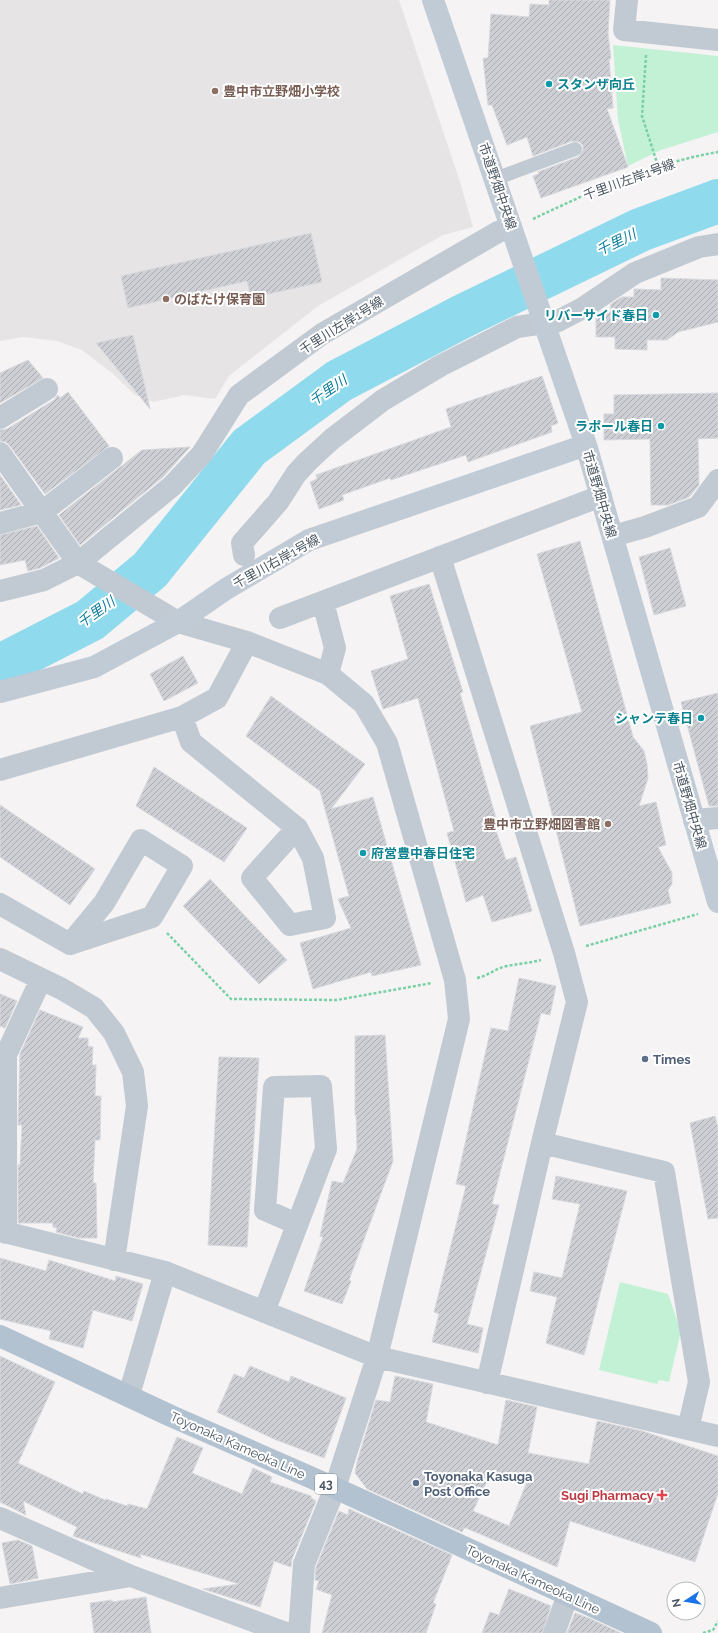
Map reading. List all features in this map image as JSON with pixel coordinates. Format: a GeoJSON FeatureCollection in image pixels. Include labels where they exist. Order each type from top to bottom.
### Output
{"type":"FeatureCollection","features":[{"type":"Feature","properties":{"kind":"main road","name":"Toyonaka Kameoka Line"},"geometry":{"type":"LineString","coordinates":[[0,1336],[171,1416],[335,1488],[651,1633]]}},
{"type":"Feature","properties":{"kind":"street","name":"市道野畑中央線"},"geometry":{"type":"LineString","coordinates":[[434,0],[586,445],[694,820],[713,900]]}},
{"type":"Feature","properties":{"kind":"street"},"geometry":{"type":"LineString","coordinates":[[627,0],[624,30],[718,40]]}},
{"type":"Feature","properties":{"kind":"street","name":"千里川左岸1号線"},"geometry":{"type":"LineString","coordinates":[[0,591],[44,580],[84,566],[172,486],[202,454],[239,395],[322,334],[498,232],[513,232]]}},
{"type":"Feature","properties":{"kind":"street","name":"千里川右岸1号線"},"geometry":{"type":"LineString","coordinates":[[244,555],[242,543],[244,539],[256,528],[278,502],[296,474],[327,443],[368,410],[451,360],[517,327],[542,317],[558,321],[583,308],[635,273],[699,247],[718,244]]}},
{"type":"Feature","properties":{"kind":"street"},"geometry":{"type":"LineString","coordinates":[[0,418],[47,388]]}},
{"type":"Feature","properties":{"kind":"street","name":"千里川右岸1号線"},"geometry":{"type":"LineString","coordinates":[[0,692],[94,667],[170,617],[226,589],[309,540],[586,445]]}},
{"type":"Feature","properties":{"kind":"street"},"geometry":{"type":"LineString","coordinates":[[0,453],[42,512],[84,566],[170,617],[247,642],[328,674],[364,704],[386,743],[455,980],[459,1019],[377,1357],[335,1488],[304,1564],[299,1633]]}},
{"type":"Feature","properties":{"kind":"street"},"geometry":{"type":"LineString","coordinates":[[0,523],[42,512],[112,458]]}},
{"type":"Feature","properties":{"kind":"street"},"geometry":{"type":"LineString","coordinates":[[613,536],[645,527],[698,507],[718,480]]}},
{"type":"Feature","properties":{"kind":"street"},"geometry":{"type":"LineString","coordinates":[[280,618],[600,496]]}},
{"type":"Feature","properties":{"kind":"street"},"geometry":{"type":"LineString","coordinates":[[440,557],[564,953],[577,1002],[542,1143],[487,1383]]}},
{"type":"Feature","properties":{"kind":"street"},"geometry":{"type":"LineString","coordinates":[[323,602],[335,648],[328,674]]}},
{"type":"Feature","properties":{"kind":"street"},"geometry":{"type":"LineString","coordinates":[[0,770],[182,717],[217,698],[247,642]]}},
{"type":"Feature","properties":{"kind":"street"},"geometry":{"type":"LineString","coordinates":[[182,717],[191,742],[297,828]]}},
{"type":"Feature","properties":{"kind":"street"},"geometry":{"type":"LineString","coordinates":[[694,820],[718,818]]}},
{"type":"Feature","properties":{"kind":"street"},"geometry":{"type":"LineString","coordinates":[[0,904],[70,944],[152,917],[182,866],[141,840],[104,903],[70,944]]}},
{"type":"Feature","properties":{"kind":"street"},"geometry":{"type":"LineString","coordinates":[[0,959],[41,979],[94,1008],[114,1033],[133,1072],[138,1106],[114,1260]]}},
{"type":"Feature","properties":{"kind":"street"},"geometry":{"type":"LineString","coordinates":[[41,979],[3,1056],[3,1232],[165,1272],[377,1357],[718,1436]]}},
{"type":"Feature","properties":{"kind":"street"},"geometry":{"type":"LineString","coordinates":[[264,1312],[326,1150],[321,1086],[274,1087],[265,1210],[297,1224]]}},
{"type":"Feature","properties":{"kind":"street"},"geometry":{"type":"LineString","coordinates":[[542,1143],[664,1172],[699,1382],[688,1429]]}},
{"type":"Feature","properties":{"kind":"street"},"geometry":{"type":"LineString","coordinates":[[128,1395],[165,1272]]}},
{"type":"Feature","properties":{"kind":"street"},"geometry":{"type":"LineString","coordinates":[[0,1518],[131,1576],[286,1633]]}},
{"type":"Feature","properties":{"kind":"street"},"geometry":{"type":"LineString","coordinates":[[0,1598],[131,1576]]}},
{"type":"Feature","properties":{"kind":"street"},"geometry":{"type":"LineString","coordinates":[[554,1633],[568,1595]]}},
{"type":"Feature","properties":{"kind":"lane"},"geometry":{"type":"LineString","coordinates":[[495,179],[575,149]]}},
{"type":"Feature","properties":{"kind":"path"},"geometry":{"type":"LineString","coordinates":[[647,32],[642,116],[658,166]]}},
{"type":"Feature","properties":{"kind":"path","name":"千里川左岸1号線"},"geometry":{"type":"LineString","coordinates":[[513,232],[529,221],[584,195],[658,166],[718,152]]}},
{"type":"Feature","properties":{"kind":"path"},"geometry":{"type":"LineString","coordinates":[[152,917],[231,999],[337,1000],[438,982],[482,977],[505,966],[528,963],[564,953],[713,900]]}},
{"type":"Feature","properties":{"kind":"path"},"geometry":{"type":"LineString","coordinates":[[703,1633],[712,1630],[718,1621]]}},
{"type":"Feature","properties":{"kind":"shaded area","name":"豊中市立野畑小学校"},"geometry":{"type":"Polygon","coordinates":[[[0,0],[399,0],[460,182],[473,227],[443,235],[318,306],[229,376],[215,399],[185,395],[153,402],[135,395],[112,373],[82,350],[57,341],[23,337],[0,341],[0,0]]]}},
{"type":"Feature","properties":{"kind":"green space"},"geometry":{"type":"Polygon","coordinates":[[[613,45],[718,56],[718,132],[661,150],[628,166],[618,120],[613,45]]]}},
{"type":"Feature","properties":{"kind":"green space"},"geometry":{"type":"Polygon","coordinates":[[[620,1282],[668,1294],[681,1331],[669,1382],[659,1380],[657,1384],[599,1370],[620,1282]]]}},
{"type":"Feature","properties":{"kind":"building"},"geometry":{"type":"Polygon","coordinates":[[[549,0],[610,0],[608,34],[611,59],[609,59],[613,108],[607,109],[628,167],[541,198],[533,176],[539,174],[538,172],[578,157],[583,151],[583,146],[580,142],[572,141],[533,156],[527,137],[507,145],[492,105],[488,105],[483,58],[488,58],[491,14],[529,17],[530,4],[549,5],[549,0]]]}},
{"type":"Feature","properties":{"kind":"building"},"geometry":{"type":"Polygon","coordinates":[[[311,233],[322,282],[251,298],[247,281],[128,308],[121,276],[311,233]]]}},
{"type":"Feature","properties":{"kind":"building","name":"リバーサイド春日"},"geometry":{"type":"Polygon","coordinates":[[[661,278],[718,280],[718,322],[678,332],[667,340],[647,340],[647,350],[615,349],[615,337],[596,337],[596,314],[600,311],[610,312],[611,304],[622,297],[634,297],[634,289],[661,290],[661,278]]]}},
{"type":"Feature","properties":{"kind":"building"},"geometry":{"type":"Polygon","coordinates":[[[133,335],[150,409],[96,343],[133,335]]]}},
{"type":"Feature","properties":{"kind":"building"},"geometry":{"type":"Polygon","coordinates":[[[28,360],[43,378],[0,403],[0,373],[28,360]]]}},
{"type":"Feature","properties":{"kind":"building"},"geometry":{"type":"Polygon","coordinates":[[[542,376],[558,423],[551,426],[552,432],[468,462],[466,455],[391,480],[390,478],[342,495],[344,500],[319,509],[310,482],[317,479],[316,475],[451,427],[446,409],[542,376]]]}},
{"type":"Feature","properties":{"kind":"building"},"geometry":{"type":"Polygon","coordinates":[[[68,392],[109,446],[45,494],[10,446],[6,442],[0,441],[0,430],[7,429],[54,400],[58,395],[60,398],[68,392]]]}},
{"type":"Feature","properties":{"kind":"building","name":"ラポール春日"},"geometry":{"type":"Polygon","coordinates":[[[718,393],[718,438],[698,439],[699,485],[689,497],[668,505],[651,505],[650,439],[604,440],[604,414],[614,414],[614,395],[718,393]]]}},
{"type":"Feature","properties":{"kind":"building"},"geometry":{"type":"Polygon","coordinates":[[[190,447],[163,477],[80,545],[59,515],[142,450],[190,447]]]}},
{"type":"Feature","properties":{"kind":"building"},"geometry":{"type":"Polygon","coordinates":[[[0,475],[21,505],[0,510],[0,475]]]}},
{"type":"Feature","properties":{"kind":"building"},"geometry":{"type":"Polygon","coordinates":[[[37,526],[59,558],[40,568],[28,571],[25,560],[0,565],[0,535],[37,526]]]}},
{"type":"Feature","properties":{"kind":"building","name":"豊中市立野畑図書館"},"geometry":{"type":"Polygon","coordinates":[[[580,541],[633,737],[644,751],[647,764],[648,778],[639,806],[656,802],[666,845],[658,847],[672,873],[672,884],[668,890],[671,903],[580,926],[530,726],[582,712],[537,554],[580,541]]]}},
{"type":"Feature","properties":{"kind":"building"},"geometry":{"type":"Polygon","coordinates":[[[670,548],[686,606],[654,615],[639,557],[670,548]]]}},
{"type":"Feature","properties":{"kind":"building"},"geometry":{"type":"Polygon","coordinates":[[[429,584],[463,692],[460,693],[496,818],[492,819],[506,860],[516,857],[532,911],[492,922],[483,895],[466,902],[447,833],[454,831],[418,698],[383,709],[371,671],[408,659],[390,596],[429,584]]]}},
{"type":"Feature","properties":{"kind":"building"},"geometry":{"type":"Polygon","coordinates":[[[183,656],[198,683],[164,701],[150,674],[183,656]]]}},
{"type":"Feature","properties":{"kind":"building"},"geometry":{"type":"Polygon","coordinates":[[[718,693],[718,806],[709,806],[681,702],[718,693]]]}},
{"type":"Feature","properties":{"kind":"building"},"geometry":{"type":"Polygon","coordinates":[[[271,696],[365,764],[331,809],[373,797],[421,965],[372,976],[371,972],[313,989],[300,943],[351,928],[338,899],[349,896],[320,791],[246,736],[271,696]]]}},
{"type":"Feature","properties":{"kind":"building"},"geometry":{"type":"Polygon","coordinates":[[[154,767],[247,828],[224,862],[136,806],[154,767]]]}},
{"type":"Feature","properties":{"kind":"building"},"geometry":{"type":"Polygon","coordinates":[[[0,805],[95,869],[70,905],[0,857],[0,805]]]}},
{"type":"Feature","properties":{"kind":"building"},"geometry":{"type":"Polygon","coordinates":[[[210,879],[287,960],[259,984],[183,906],[210,879]]]}},
{"type":"Feature","properties":{"kind":"building"},"geometry":{"type":"Polygon","coordinates":[[[519,978],[556,986],[550,1015],[541,1013],[492,1204],[499,1205],[467,1324],[483,1328],[478,1353],[432,1342],[439,1314],[434,1312],[466,1186],[456,1184],[491,1028],[508,1031],[519,978]]]}},
{"type":"Feature","properties":{"kind":"building"},"geometry":{"type":"Polygon","coordinates":[[[0,994],[17,1001],[5,1028],[0,1026],[0,994]]]}},
{"type":"Feature","properties":{"kind":"building"},"geometry":{"type":"Polygon","coordinates":[[[40,1010],[83,1027],[78,1038],[88,1038],[88,1046],[93,1047],[92,1065],[96,1065],[95,1096],[101,1096],[100,1140],[95,1140],[93,1183],[96,1183],[97,1238],[79,1238],[56,1232],[57,1228],[53,1227],[53,1223],[18,1223],[18,1165],[20,1165],[22,1125],[18,1125],[20,1054],[40,1010]]]}},
{"type":"Feature","properties":{"kind":"building"},"geometry":{"type":"Polygon","coordinates":[[[385,1035],[393,1161],[349,1280],[351,1281],[342,1304],[304,1291],[323,1237],[320,1236],[332,1181],[343,1183],[357,1149],[355,1115],[355,1036],[385,1035]]]}},
{"type":"Feature","properties":{"kind":"building"},"geometry":{"type":"Polygon","coordinates":[[[219,1057],[259,1058],[247,1247],[208,1245],[219,1057]]]}},
{"type":"Feature","properties":{"kind":"building"},"geometry":{"type":"Polygon","coordinates":[[[715,1116],[718,1128],[718,1218],[708,1219],[690,1123],[715,1116]]]}},
{"type":"Feature","properties":{"kind":"building"},"geometry":{"type":"Polygon","coordinates":[[[556,1176],[627,1191],[584,1355],[546,1343],[557,1297],[530,1291],[534,1272],[562,1278],[580,1204],[552,1199],[556,1176]]]}},
{"type":"Feature","properties":{"kind":"building"},"geometry":{"type":"Polygon","coordinates":[[[0,1258],[46,1271],[49,1260],[115,1281],[116,1276],[143,1284],[132,1321],[93,1310],[83,1348],[49,1339],[51,1331],[0,1319],[0,1258]]]}},
{"type":"Feature","properties":{"kind":"building"},"geometry":{"type":"Polygon","coordinates":[[[0,1356],[55,1382],[18,1463],[83,1494],[84,1491],[105,1500],[106,1499],[127,1506],[128,1504],[147,1509],[177,1437],[203,1448],[192,1473],[242,1494],[253,1468],[272,1477],[270,1482],[311,1496],[311,1498],[316,1501],[292,1559],[291,1567],[274,1561],[260,1607],[203,1589],[239,1584],[140,1554],[141,1558],[73,1536],[77,1527],[23,1501],[26,1515],[0,1502],[0,1356]]]}},
{"type":"Feature","properties":{"kind":"building"},"geometry":{"type":"Polygon","coordinates":[[[250,1366],[289,1382],[291,1376],[346,1398],[324,1458],[274,1439],[217,1412],[234,1374],[244,1378],[250,1366]]]}},
{"type":"Feature","properties":{"kind":"building"},"geometry":{"type":"Polygon","coordinates":[[[395,1376],[433,1384],[426,1422],[498,1445],[506,1400],[537,1407],[528,1453],[589,1464],[597,1421],[642,1431],[718,1456],[718,1493],[695,1562],[570,1521],[557,1567],[466,1528],[464,1528],[462,1532],[367,1489],[355,1473],[357,1462],[376,1400],[390,1402],[395,1376]],[[491,1473],[473,1511],[509,1526],[527,1482],[491,1473]]]}},
{"type":"Feature","properties":{"kind":"building"},"geometry":{"type":"Polygon","coordinates":[[[349,1509],[452,1555],[433,1603],[436,1604],[426,1633],[322,1633],[332,1595],[316,1589],[319,1581],[315,1580],[316,1567],[339,1511],[348,1515],[349,1509]]]}},
{"type":"Feature","properties":{"kind":"building"},"geometry":{"type":"Polygon","coordinates":[[[18,1540],[32,1546],[38,1578],[10,1584],[2,1543],[18,1540]]]}},
{"type":"Feature","properties":{"kind":"building"},"geometry":{"type":"Polygon","coordinates":[[[509,1589],[551,1606],[542,1633],[482,1633],[490,1612],[499,1615],[509,1589]]]}},
{"type":"Feature","properties":{"kind":"building"},"geometry":{"type":"Polygon","coordinates":[[[146,1597],[151,1633],[94,1633],[90,1603],[112,1600],[112,1602],[146,1597]]]}},
{"type":"Feature","properties":{"kind":"building"},"geometry":{"type":"Polygon","coordinates":[[[575,1613],[591,1619],[621,1633],[567,1633],[575,1613]]]}},
{"type":"Feature","properties":{"kind":"waterway","name":"千里川"},"geometry":{"type":"LineString","coordinates":[[0,664],[8,662],[90,620],[150,570],[249,447],[339,381],[463,316],[640,230],[718,201]]}},
{"type":"Feature","properties":{"kind":"place","name":"スタンザ向丘"},"geometry":{"type":"Point","coordinates":[549,84]}},
{"type":"Feature","properties":{"kind":"place","name":"豊中市立野畑小学校"},"geometry":{"type":"Point","coordinates":[215,91]}},
{"type":"Feature","properties":{"kind":"place","name":"のばたけ保育園"},"geometry":{"type":"Point","coordinates":[166,299]}},
{"type":"Feature","properties":{"kind":"place","name":"リバーサイド春日"},"geometry":{"type":"Point","coordinates":[656,315]}},
{"type":"Feature","properties":{"kind":"place","name":"ラポール春日"},"geometry":{"type":"Point","coordinates":[661,426]}},
{"type":"Feature","properties":{"kind":"place","name":"シャンテ春日"},"geometry":{"type":"Point","coordinates":[701,718]}},
{"type":"Feature","properties":{"kind":"place","name":"豊中市立野畑図書館"},"geometry":{"type":"Point","coordinates":[608,824]}},
{"type":"Feature","properties":{"kind":"place","name":"府営豊中春日住宅"},"geometry":{"type":"Point","coordinates":[363,853]}},
{"type":"Feature","properties":{"kind":"place","name":"Times"},"geometry":{"type":"Point","coordinates":[645,1059]}},
{"type":"Feature","properties":{"kind":"place","name":"Toyonaka Kasuga Post Office"},"geometry":{"type":"Point","coordinates":[416,1483]}},
{"type":"Feature","properties":{"kind":"place","name":"Sugi Pharmacy"},"geometry":{"type":"Point","coordinates":[662,1495]}}]}
